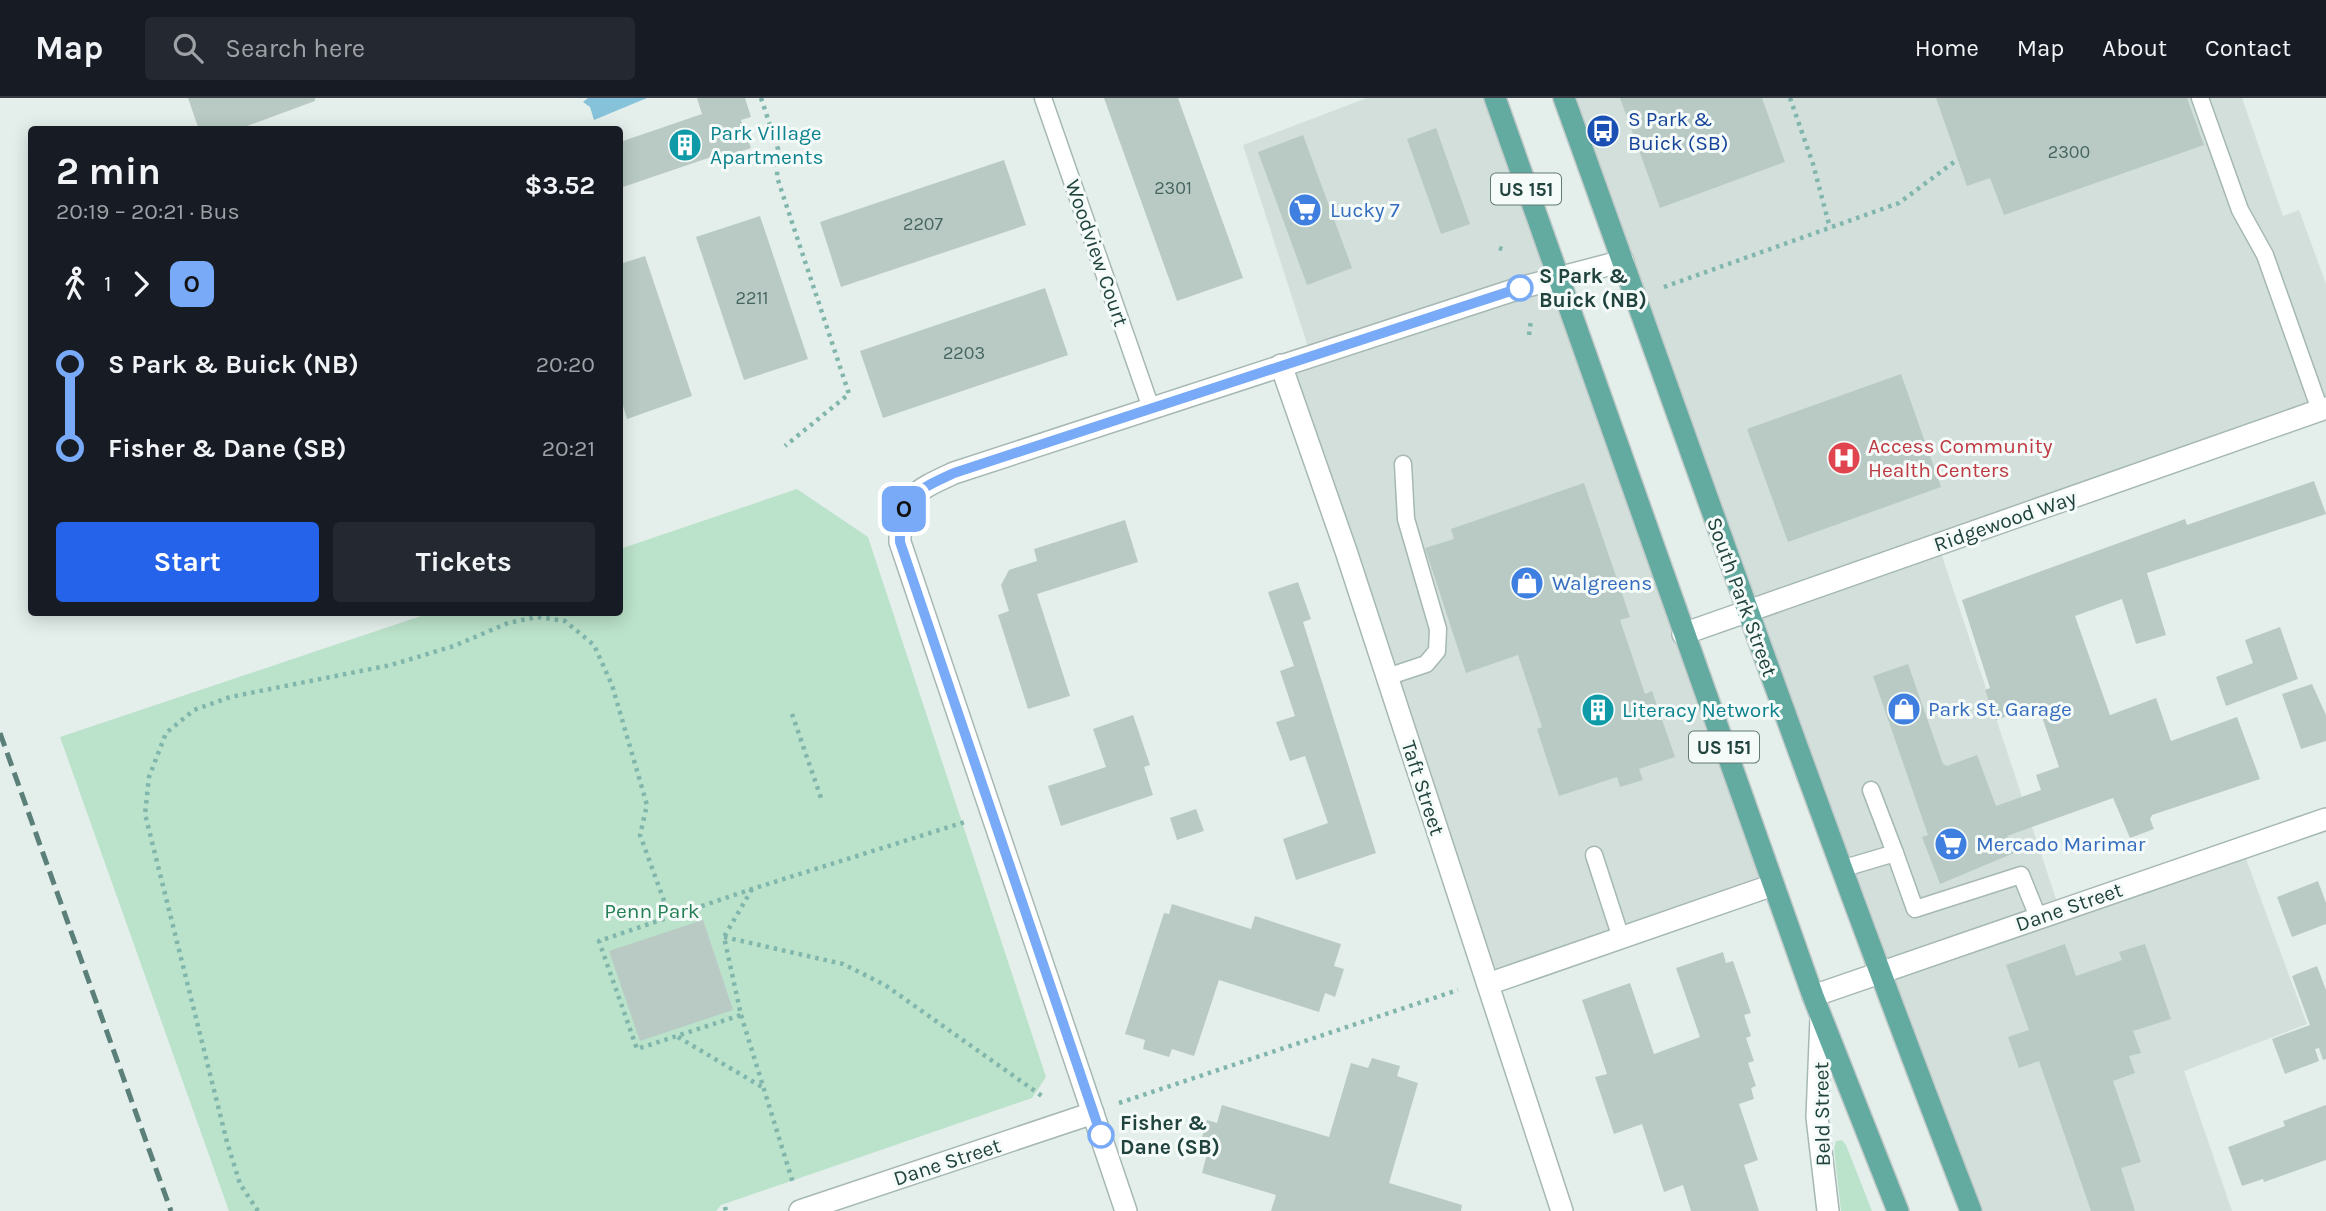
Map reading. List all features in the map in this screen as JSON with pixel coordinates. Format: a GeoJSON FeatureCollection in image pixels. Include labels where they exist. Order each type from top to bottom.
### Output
{"type":"FeatureCollection","features":[{"type":"Feature","properties":{"kind":"main road","name":"US 151"},"geometry":{"type":"LineString","coordinates":[[1495,98],[1773,886],[1821,1018],[1898,1211]]}},
{"type":"Feature","properties":{"kind":"main road","name":"South Park Street"},"geometry":{"type":"LineString","coordinates":[[1564,98],[1746,611],[1878,972],[1971,1211]]}},
{"type":"Feature","properties":{"kind":"street"},"geometry":{"type":"LineString","coordinates":[[1126,1211],[900,542],[900,525],[911,496],[920,488],[954,473],[1281,365],[1520,288],[1623,261]]}},
{"type":"Feature","properties":{"kind":"street","name":"Taft Street"},"geometry":{"type":"LineString","coordinates":[[1281,365],[1387,677],[1562,1211]]}},
{"type":"Feature","properties":{"kind":"street","name":"Ridgewood Way"},"geometry":{"type":"LineString","coordinates":[[1683,634],[2323,409]]}},
{"type":"Feature","properties":{"kind":"street","name":"Dane Street"},"geometry":{"type":"LineString","coordinates":[[1813,996],[2326,819]]}},
{"type":"Feature","properties":{"kind":"street"},"geometry":{"type":"LineString","coordinates":[[1488,984],[1773,886]]}},
{"type":"Feature","properties":{"kind":"street","name":"Beld Street"},"geometry":{"type":"LineString","coordinates":[[1821,1018],[1817,1117],[1828,1211]]}},
{"type":"Feature","properties":{"kind":"street","name":"Dane Street"},"geometry":{"type":"LineString","coordinates":[[800,1211],[1093,1113]]}},
{"type":"Feature","properties":{"kind":"lane","name":"Woodview Court"},"geometry":{"type":"LineString","coordinates":[[1044,98],[1152,408]]}},
{"type":"Feature","properties":{"kind":"lane"},"geometry":{"type":"LineString","coordinates":[[2200,98],[2237,201],[2265,255],[2323,409]]}},
{"type":"Feature","properties":{"kind":"lane"},"geometry":{"type":"LineString","coordinates":[[1387,677],[1426,664],[1437,651],[1438,629],[1406,519],[1403,464]]}},
{"type":"Feature","properties":{"kind":"lane"},"geometry":{"type":"LineString","coordinates":[[1871,790],[1915,909],[2021,875],[2038,917]]}},
{"type":"Feature","properties":{"kind":"lane"},"geometry":{"type":"LineString","coordinates":[[1841,869],[1895,853]]}},
{"type":"Feature","properties":{"kind":"lane"},"geometry":{"type":"LineString","coordinates":[[1594,855],[1621,937]]}},
{"type":"Feature","properties":{"kind":"path"},"geometry":{"type":"LineString","coordinates":[[761,98],[778,149],[776,177],[849,394],[785,446]]}},
{"type":"Feature","properties":{"kind":"path"},"geometry":{"type":"LineString","coordinates":[[1790,98],[1814,164],[1830,228]]}},
{"type":"Feature","properties":{"kind":"path"},"geometry":{"type":"LineString","coordinates":[[1664,287],[1899,203],[1958,159]]}},
{"type":"Feature","properties":{"kind":"path"},"geometry":{"type":"LineString","coordinates":[[1499,248],[1507,251]]}},
{"type":"Feature","properties":{"kind":"path"},"geometry":{"type":"LineString","coordinates":[[1530,335],[1531,320]]}},
{"type":"Feature","properties":{"kind":"path"},"geometry":{"type":"LineString","coordinates":[[258,1211],[240,1184],[227,1142],[145,814],[149,777],[166,733],[194,710],[230,696],[391,665],[454,646],[508,623],[537,617],[565,621],[594,645],[612,685],[647,805],[640,835],[670,917]]}},
{"type":"Feature","properties":{"kind":"path"},"geometry":{"type":"LineString","coordinates":[[792,714],[821,798]]}},
{"type":"Feature","properties":{"kind":"path"},"geometry":{"type":"LineString","coordinates":[[741,1015],[637,1049],[599,941],[752,889],[992,814]]}},
{"type":"Feature","properties":{"kind":"path"},"geometry":{"type":"LineString","coordinates":[[752,889],[724,937],[741,1015],[793,1182]]}},
{"type":"Feature","properties":{"kind":"path"},"geometry":{"type":"LineString","coordinates":[[724,937],[843,964],[885,985],[1042,1096]]}},
{"type":"Feature","properties":{"kind":"path"},"geometry":{"type":"LineString","coordinates":[[1119,1103],[1458,990]]}},
{"type":"Feature","properties":{"kind":"path"},"geometry":{"type":"LineString","coordinates":[[678,1037],[763,1088]]}},
{"type":"Feature","properties":{"kind":"shaded area"},"geometry":{"type":"Polygon","coordinates":[[[1367,98],[1495,98],[1773,885],[1488,984],[1281,365],[1311,356],[1243,145],[1367,98]]]}},
{"type":"Feature","properties":{"kind":"shaded area"},"geometry":{"type":"Polygon","coordinates":[[[1564,98],[2242,98],[2283,216],[2299,210],[2326,284],[2326,408],[1938,544],[2057,902],[2242,848],[2307,1024],[2184,1071],[2232,1211],[1971,1211],[1564,98]]]}},
{"type":"Feature","properties":{"kind":"green space","name":"Penn Park"},"geometry":{"type":"Polygon","coordinates":[[[797,489],[868,537],[1046,1077],[1032,1098],[721,1205],[716,1211],[229,1211],[60,737],[421,616],[623,616],[623,548],[797,489]]]}},
{"type":"Feature","properties":{"kind":"green space"},"geometry":{"type":"Polygon","coordinates":[[[1842,1140],[1872,1211],[1841,1211],[1834,1149],[1836,1141],[1842,1140]]]}},
{"type":"Feature","properties":{"kind":"water"},"geometry":{"type":"Polygon","coordinates":[[[588,98],[647,98],[594,120],[590,107],[583,102],[588,98]]]}},
{"type":"Feature","properties":{"kind":"building"},"geometry":{"type":"Polygon","coordinates":[[[188,98],[315,98],[315,101],[247,126],[198,126],[188,98]]]}},
{"type":"Feature","properties":{"kind":"building","name":"Park Village Apartments"},"geometry":{"type":"Polygon","coordinates":[[[697,98],[745,98],[751,117],[741,120],[751,148],[718,159],[717,155],[623,187],[623,141],[702,114],[697,98]]]}},
{"type":"Feature","properties":{"kind":"building"},"geometry":{"type":"Polygon","coordinates":[[[1104,98],[1178,98],[1243,278],[1177,301],[1104,98]]]}},
{"type":"Feature","properties":{"kind":"building"},"geometry":{"type":"Polygon","coordinates":[[[1620,98],[1762,98],[1785,162],[1660,208],[1620,98]]]}},
{"type":"Feature","properties":{"kind":"building"},"geometry":{"type":"Polygon","coordinates":[[[1936,98],[2187,98],[2204,145],[2004,215],[1990,178],[1967,186],[1936,98]]]}},
{"type":"Feature","properties":{"kind":"building","name":"Lucky 7"},"geometry":{"type":"Polygon","coordinates":[[[1436,128],[1470,224],[1441,234],[1407,139],[1436,128]]]}},
{"type":"Feature","properties":{"kind":"building","name":"Lucky 7"},"geometry":{"type":"Polygon","coordinates":[[[1303,135],[1352,268],[1307,285],[1258,152],[1303,135]]]}},
{"type":"Feature","properties":{"kind":"building"},"geometry":{"type":"Polygon","coordinates":[[[1004,160],[1026,225],[841,287],[820,222],[1004,160]]]}},
{"type":"Feature","properties":{"kind":"building"},"geometry":{"type":"Polygon","coordinates":[[[760,216],[808,359],[744,380],[696,237],[760,216]]]}},
{"type":"Feature","properties":{"kind":"building"},"geometry":{"type":"Polygon","coordinates":[[[645,256],[692,396],[627,419],[623,406],[623,263],[645,256]]]}},
{"type":"Feature","properties":{"kind":"building"},"geometry":{"type":"Polygon","coordinates":[[[1045,288],[1068,355],[883,418],[860,351],[1045,288]]]}},
{"type":"Feature","properties":{"kind":"building","name":"Access Community Health Centers"},"geometry":{"type":"Polygon","coordinates":[[[1901,374],[1941,487],[1788,542],[1747,429],[1901,374]]]}},
{"type":"Feature","properties":{"kind":"building"},"geometry":{"type":"Polygon","coordinates":[[[2314,481],[2326,514],[2147,573],[2166,635],[2136,644],[2122,599],[2075,616],[2110,715],[2156,698],[2171,741],[2237,717],[2260,779],[2152,815],[2150,819],[2154,829],[2130,838],[2113,798],[2007,836],[2014,853],[1940,884],[1922,837],[1928,835],[1873,676],[1908,664],[1943,764],[1947,766],[1977,755],[1996,806],[2041,790],[2036,775],[2059,767],[2038,705],[1996,720],[1985,690],[1990,688],[1962,600],[2185,519],[2187,525],[2314,481]]]}},
{"type":"Feature","properties":{"kind":"building"},"geometry":{"type":"Polygon","coordinates":[[[1584,483],[1630,617],[1620,620],[1645,694],[1652,691],[1675,757],[1639,769],[1643,780],[1620,787],[1617,777],[1559,796],[1537,729],[1542,727],[1518,655],[1466,673],[1425,548],[1454,539],[1451,529],[1584,483]]]}},
{"type":"Feature","properties":{"kind":"building"},"geometry":{"type":"Polygon","coordinates":[[[1125,520],[1138,562],[1037,594],[1070,696],[1028,709],[998,615],[1009,611],[1001,585],[1009,570],[1037,561],[1034,549],[1125,520]]]}},
{"type":"Feature","properties":{"kind":"building"},"geometry":{"type":"Polygon","coordinates":[[[1298,582],[1311,619],[1303,622],[1376,853],[1296,880],[1283,839],[1328,823],[1305,756],[1290,761],[1276,722],[1295,716],[1280,671],[1294,666],[1268,592],[1298,582]]]}},
{"type":"Feature","properties":{"kind":"building"},"geometry":{"type":"Polygon","coordinates":[[[2280,627],[2298,679],[2226,706],[2216,677],[2253,663],[2245,640],[2280,627]]]}},
{"type":"Feature","properties":{"kind":"building"},"geometry":{"type":"Polygon","coordinates":[[[2312,684],[2326,715],[2326,741],[2301,749],[2282,694],[2312,684]]]}},
{"type":"Feature","properties":{"kind":"building"},"geometry":{"type":"Polygon","coordinates":[[[1133,715],[1150,765],[1144,767],[1153,795],[1061,826],[1048,786],[1106,767],[1093,729],[1133,715]]]}},
{"type":"Feature","properties":{"kind":"building"},"geometry":{"type":"Polygon","coordinates":[[[1196,809],[1204,831],[1177,840],[1170,818],[1196,809]]]}},
{"type":"Feature","properties":{"kind":"building"},"geometry":{"type":"Polygon","coordinates":[[[2318,881],[2326,903],[2326,924],[2292,937],[2277,897],[2318,881]]]}},
{"type":"Feature","properties":{"kind":"building"},"geometry":{"type":"Polygon","coordinates":[[[1172,904],[1251,929],[1255,916],[1341,944],[1334,966],[1344,969],[1335,997],[1325,993],[1319,1012],[1219,980],[1194,1056],[1172,1049],[1169,1057],[1143,1049],[1145,1040],[1125,1034],[1164,913],[1169,914],[1172,904]]]}},
{"type":"Feature","properties":{"kind":"building"},"geometry":{"type":"Polygon","coordinates":[[[703,920],[733,1010],[640,1041],[609,951],[703,920]]]}},
{"type":"Feature","properties":{"kind":"building"},"geometry":{"type":"Polygon","coordinates":[[[2065,944],[2076,976],[2122,960],[2119,952],[2145,944],[2171,1019],[2133,1031],[2141,1053],[2129,1056],[2135,1073],[2113,1081],[2141,1162],[2121,1168],[2135,1211],[2091,1211],[2039,1061],[2019,1068],[2008,1037],[2029,1030],[2006,965],[2065,944]]]}},
{"type":"Feature","properties":{"kind":"building"},"geometry":{"type":"Polygon","coordinates":[[[1723,952],[1726,963],[1733,961],[1751,1013],[1744,1015],[1751,1036],[1746,1038],[1754,1061],[1748,1063],[1756,1086],[1751,1088],[1754,1099],[1739,1104],[1758,1160],[1744,1165],[1759,1211],[1691,1211],[1683,1185],[1664,1192],[1642,1124],[1614,1134],[1595,1077],[1607,1074],[1582,1000],[1630,983],[1654,1054],[1700,1037],[1676,968],[1723,952]]]}},
{"type":"Feature","properties":{"kind":"building"},"geometry":{"type":"Polygon","coordinates":[[[2317,966],[2326,990],[2326,1059],[2323,1060],[2319,1048],[2315,1049],[2319,1061],[2285,1074],[2272,1039],[2310,1025],[2292,976],[2317,966]]]}},
{"type":"Feature","properties":{"kind":"building"},"geometry":{"type":"Polygon","coordinates":[[[1372,1058],[1400,1066],[1397,1076],[1418,1083],[1389,1183],[1462,1205],[1461,1211],[1271,1211],[1276,1195],[1202,1173],[1208,1150],[1199,1148],[1207,1120],[1217,1123],[1222,1105],[1329,1137],[1351,1063],[1368,1068],[1372,1058]]]}},
{"type":"Feature","properties":{"kind":"building"},"geometry":{"type":"Polygon","coordinates":[[[2326,1105],[2326,1160],[2264,1182],[2263,1179],[2242,1186],[2228,1147],[2285,1126],[2283,1121],[2326,1105]]]}},
{"type":"Feature","properties":{"kind":"railway"},"geometry":{"type":"LineString","coordinates":[[0,733],[171,1211]]}},
{"type":"Feature","properties":{"kind":"bus line","name":"O"},"geometry":{"type":"LineString","coordinates":[[1101,1135],[900,542],[900,525],[905,507],[911,496],[920,488],[954,473],[1520,288]]}},
{"type":"Feature","properties":{"kind":"place","name":"S Park & Buick (SB)"},"geometry":{"type":"Point","coordinates":[1603,131]}},
{"type":"Feature","properties":{"kind":"place","name":"Park Village Apartments"},"geometry":{"type":"Point","coordinates":[685,145]}},
{"type":"Feature","properties":{"kind":"place","name":"Lucky 7"},"geometry":{"type":"Point","coordinates":[1305,210]}},
{"type":"Feature","properties":{"kind":"place","name":"S Park & Buick (NB)"},"geometry":{"type":"Point","coordinates":[1520,288]}},
{"type":"Feature","properties":{"kind":"place","name":"Access Community Health Centers"},"geometry":{"type":"Point","coordinates":[1844,458]}},
{"type":"Feature","properties":{"kind":"place","name":"Walgreens"},"geometry":{"type":"Point","coordinates":[1527,583]}},
{"type":"Feature","properties":{"kind":"place","name":"Park St. Garage"},"geometry":{"type":"Point","coordinates":[1904,709]}},
{"type":"Feature","properties":{"kind":"place","name":"Literacy Network"},"geometry":{"type":"Point","coordinates":[1598,710]}},
{"type":"Feature","properties":{"kind":"place","name":"Mercado Marimar"},"geometry":{"type":"Point","coordinates":[1951,844]}},
{"type":"Feature","properties":{"kind":"place","name":"Fisher & Dane (SB)"},"geometry":{"type":"Point","coordinates":[1101,1135]}}]}
